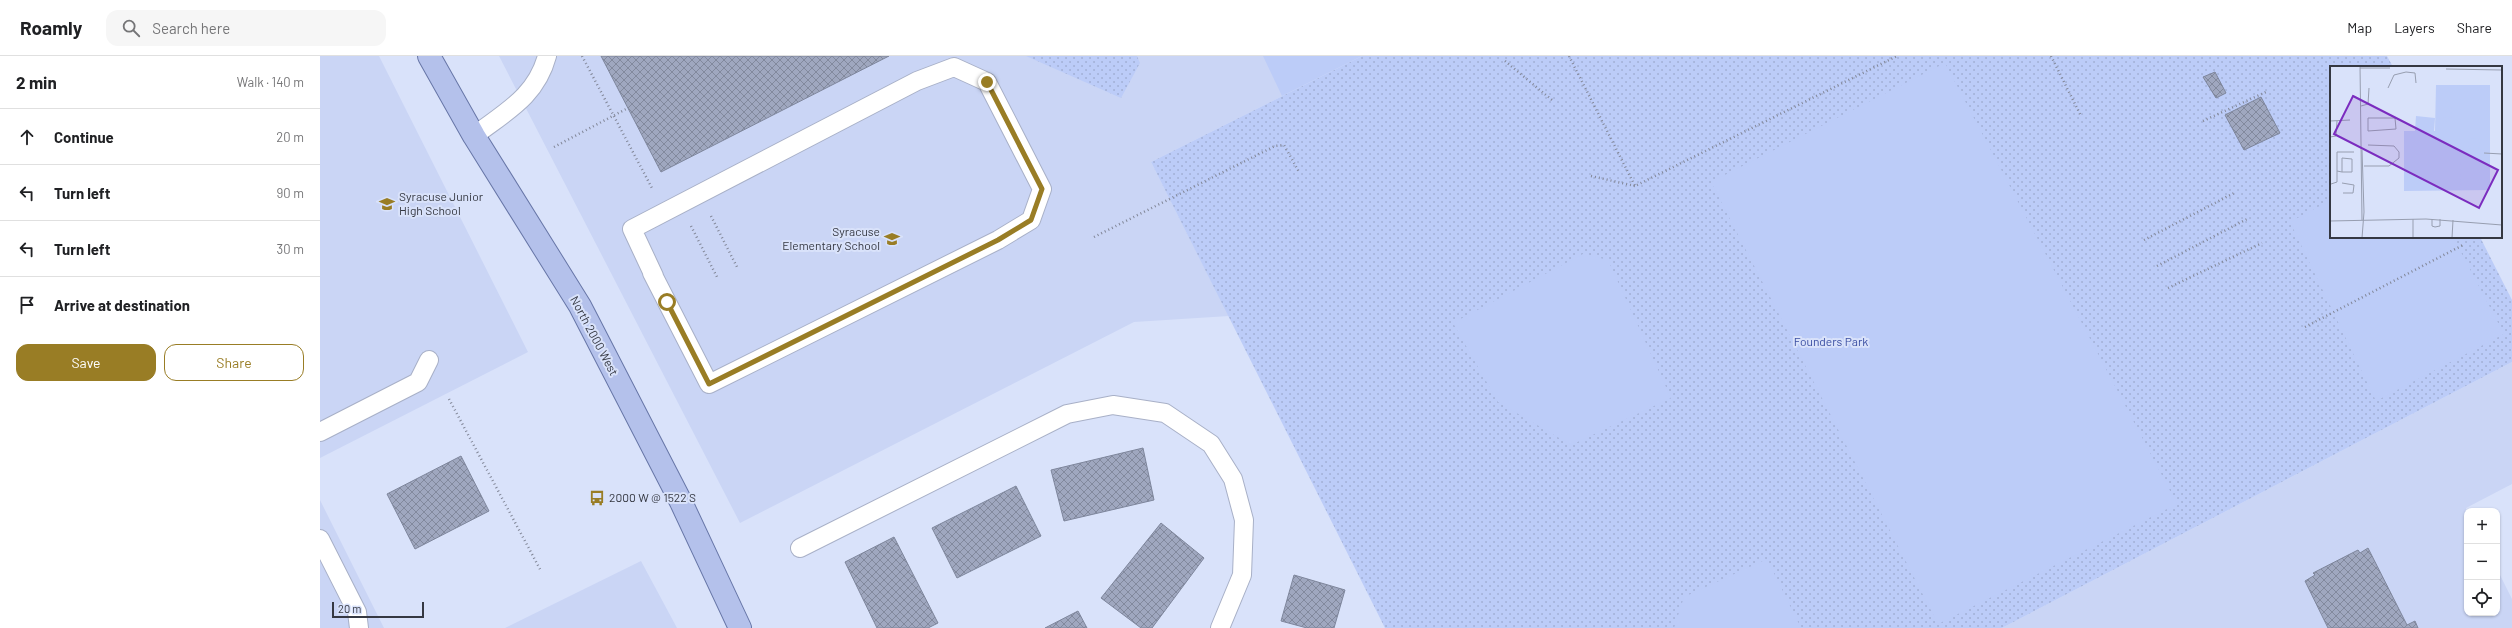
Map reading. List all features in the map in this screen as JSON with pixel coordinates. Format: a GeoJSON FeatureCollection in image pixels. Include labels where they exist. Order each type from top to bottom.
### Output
{"type":"FeatureCollection","features":[{"type":"Feature","properties":{"kind":"main road","name":"North 2000 West"},"geometry":{"type":"LineString","coordinates":[[429,56],[474,136],[580,306],[681,502],[740,628]]}},
{"type":"Feature","properties":{"kind":"lane"},"geometry":{"type":"LineString","coordinates":[[474,136],[529,94],[543,72],[547,56]]}},
{"type":"Feature","properties":{"kind":"lane"},"geometry":{"type":"LineString","coordinates":[[954,67],[987,82],[1042,189],[1031,220],[998,240],[709,384],[653,275],[632,229],[700,194],[917,81],[954,67]]}},
{"type":"Feature","properties":{"kind":"lane"},"geometry":{"type":"LineString","coordinates":[[320,432],[418,382],[429,360]]}},
{"type":"Feature","properties":{"kind":"lane"},"geometry":{"type":"LineString","coordinates":[[800,548],[1067,414],[1113,405],[1165,413],[1211,444],[1233,480],[1244,520],[1242,575],[1220,628]]}},
{"type":"Feature","properties":{"kind":"lane"},"geometry":{"type":"LineString","coordinates":[[320,539],[357,612],[359,628]]}},
{"type":"Feature","properties":{"kind":"path"},"geometry":{"type":"LineString","coordinates":[[582,56],[654,190]]}},
{"type":"Feature","properties":{"kind":"path"},"geometry":{"type":"LineString","coordinates":[[1569,56],[1635,186]]}},
{"type":"Feature","properties":{"kind":"path"},"geometry":{"type":"LineString","coordinates":[[1591,176],[1635,186],[1897,56]]}},
{"type":"Feature","properties":{"kind":"path"},"geometry":{"type":"LineString","coordinates":[[2051,56],[2081,116]]}},
{"type":"Feature","properties":{"kind":"path"},"geometry":{"type":"LineString","coordinates":[[1505,61],[1552,100]]}},
{"type":"Feature","properties":{"kind":"path"},"geometry":{"type":"LineString","coordinates":[[2203,121],[2268,91]]}},
{"type":"Feature","properties":{"kind":"path"},"geometry":{"type":"LineString","coordinates":[[554,147],[628,108]]}},
{"type":"Feature","properties":{"kind":"path"},"geometry":{"type":"LineString","coordinates":[[1094,237],[1275,146],[1284,145],[1299,172]]}},
{"type":"Feature","properties":{"kind":"path"},"geometry":{"type":"LineString","coordinates":[[2144,240],[2236,192]]}},
{"type":"Feature","properties":{"kind":"path"},"geometry":{"type":"LineString","coordinates":[[700,194],[737,267]]}},
{"type":"Feature","properties":{"kind":"path"},"geometry":{"type":"LineString","coordinates":[[680,204],[717,277]]}},
{"type":"Feature","properties":{"kind":"path"},"geometry":{"type":"LineString","coordinates":[[2157,266],[2249,218]]}},
{"type":"Feature","properties":{"kind":"path"},"geometry":{"type":"LineString","coordinates":[[2168,288],[2262,243]]}},
{"type":"Feature","properties":{"kind":"path"},"geometry":{"type":"LineString","coordinates":[[2305,327],[2463,245]]}},
{"type":"Feature","properties":{"kind":"path"},"geometry":{"type":"LineString","coordinates":[[450,399],[541,571]]}},
{"type":"Feature","properties":{"kind":"shaded area","name":"Syracuse Junior High School"},"geometry":{"type":"Polygon","coordinates":[[[320,56],[379,56],[528,352],[320,458],[320,56]]]}},
{"type":"Feature","properties":{"kind":"shaded area","name":"Syracuse Elementary School"},"geometry":{"type":"Polygon","coordinates":[[[499,56],[1362,56],[1151,162],[1229,316],[1134,322],[740,523],[499,56]]]}},
{"type":"Feature","properties":{"kind":"shaded area"},"geometry":{"type":"Polygon","coordinates":[[[2512,362],[2512,484],[2464,508],[2464,616],[2500,616],[2500,575],[2512,599],[2512,628],[2002,628],[2512,362]]]}},
{"type":"Feature","properties":{"kind":"shaded area"},"geometry":{"type":"Polygon","coordinates":[[[320,500],[384,628],[320,628],[320,500]]]}},
{"type":"Feature","properties":{"kind":"shaded area"},"geometry":{"type":"Polygon","coordinates":[[[641,561],[677,628],[505,628],[641,561]]]}},
{"type":"Feature","properties":{"kind":"green space"},"geometry":{"type":"Polygon","coordinates":[[[1026,56],[1137,56],[1140,63],[1121,98],[1026,56]]]}},
{"type":"Feature","properties":{"kind":"green space"},"geometry":{"type":"Polygon","coordinates":[[[1263,56],[1362,56],[1282,96],[1263,56]]]}},
{"type":"Feature","properties":{"kind":"green space","name":"Founders Park"},"geometry":{"type":"Polygon","coordinates":[[[1362,56],[2387,56],[2392,66],[2330,66],[2330,238],[2481,238],[2512,300],[2512,362],[2002,628],[1385,628],[1151,162],[1362,56]]]}},
{"type":"Feature","properties":{"kind":"green space"},"geometry":{"type":"Polygon","coordinates":[[[1945,63],[2177,504],[1938,624],[1711,182],[1945,63]]]}},
{"type":"Feature","properties":{"kind":"green space"},"geometry":{"type":"Polygon","coordinates":[[[2330,201],[2330,238],[2454,238],[2504,334],[2376,401],[2290,222],[2330,201]]]}},
{"type":"Feature","properties":{"kind":"green space"},"geometry":{"type":"Polygon","coordinates":[[[1583,254],[1608,260],[1671,398],[1571,445],[1498,402],[1453,323],[1583,254]]]}},
{"type":"Feature","properties":{"kind":"green space"},"geometry":{"type":"Polygon","coordinates":[[[1767,559],[1801,628],[1674,628],[1684,597],[1767,559]]]}},
{"type":"Feature","properties":{"kind":"building"},"geometry":{"type":"Polygon","coordinates":[[[601,56],[889,56],[661,172],[601,56]]]}},
{"type":"Feature","properties":{"kind":"building"},"geometry":{"type":"Polygon","coordinates":[[[2215,72],[2226,93],[2216,98],[2203,77],[2215,72]]]}},
{"type":"Feature","properties":{"kind":"building"},"geometry":{"type":"Polygon","coordinates":[[[2261,97],[2280,133],[2244,150],[2225,115],[2261,97]]]}},
{"type":"Feature","properties":{"kind":"building"},"geometry":{"type":"Polygon","coordinates":[[[1143,448],[1154,500],[1064,521],[1051,470],[1143,448]]]}},
{"type":"Feature","properties":{"kind":"building"},"geometry":{"type":"Polygon","coordinates":[[[461,456],[489,511],[415,549],[387,494],[461,456]]]}},
{"type":"Feature","properties":{"kind":"building"},"geometry":{"type":"Polygon","coordinates":[[[1016,486],[1041,536],[957,578],[932,528],[1016,486]]]}},
{"type":"Feature","properties":{"kind":"building"},"geometry":{"type":"Polygon","coordinates":[[[1161,523],[1204,558],[1152,628],[1141,628],[1101,598],[1161,523]]]}},
{"type":"Feature","properties":{"kind":"building"},"geometry":{"type":"Polygon","coordinates":[[[894,537],[938,623],[928,628],[877,628],[845,562],[894,537]]]}},
{"type":"Feature","properties":{"kind":"building"},"geometry":{"type":"Polygon","coordinates":[[[2368,548],[2407,625],[2415,621],[2418,628],[2328,628],[2305,581],[2315,575],[2313,573],[2358,550],[2360,553],[2368,548]]]}},
{"type":"Feature","properties":{"kind":"building"},"geometry":{"type":"Polygon","coordinates":[[[1294,575],[1345,590],[1334,628],[1307,628],[1281,621],[1294,575]]]}},
{"type":"Feature","properties":{"kind":"building"},"geometry":{"type":"Polygon","coordinates":[[[1078,611],[1087,628],[1045,628],[1078,611]]]}},
{"type":"Feature","properties":{"kind":"place","name":"Syracuse Junior High School"},"geometry":{"type":"Point","coordinates":[387,204]}},
{"type":"Feature","properties":{"kind":"place","name":"Syracuse Elementary School"},"geometry":{"type":"Point","coordinates":[892,239]}},
{"type":"Feature","properties":{"kind":"place","name":"2000 W @ 1522 S"},"geometry":{"type":"Point","coordinates":[597,498]}},
{"type":"Feature","properties":{"kind":"route"},"geometry":{"type":"LineString","coordinates":[[667,302],[709,384],[998,240],[1031,220],[1042,189],[987,82]]}}]}
